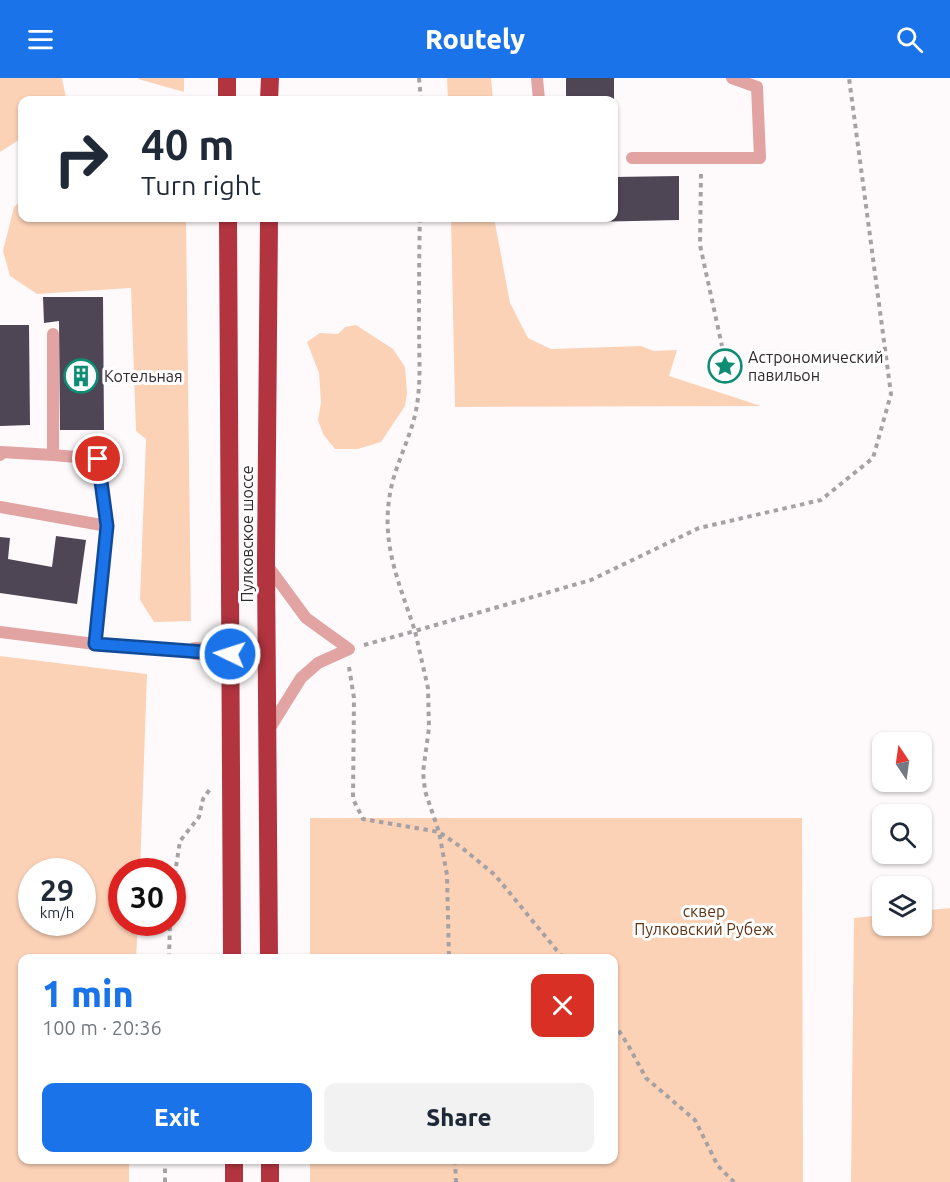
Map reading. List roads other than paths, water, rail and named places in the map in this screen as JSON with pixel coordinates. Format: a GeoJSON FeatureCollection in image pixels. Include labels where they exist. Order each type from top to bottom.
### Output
{"type":"FeatureCollection","features":[{"type":"Feature","properties":{"kind":"highway"},"geometry":{"type":"LineString","coordinates":[[227,78],[227,96]]}},
{"type":"Feature","properties":{"kind":"highway"},"geometry":{"type":"LineString","coordinates":[[269,96],[270,78]]}},
{"type":"Feature","properties":{"kind":"highway","name":"Пулковское шоссе"},"geometry":{"type":"LineString","coordinates":[[228,222],[232,954]]}},
{"type":"Feature","properties":{"kind":"highway","name":"Пулковское шоссе"},"geometry":{"type":"LineString","coordinates":[[268,222],[266,564],[269,954]]}},
{"type":"Feature","properties":{"kind":"highway"},"geometry":{"type":"LineString","coordinates":[[234,1164],[234,1182]]}},
{"type":"Feature","properties":{"kind":"highway"},"geometry":{"type":"LineString","coordinates":[[270,1164],[270,1182]]}},
{"type":"Feature","properties":{"kind":"street"},"geometry":{"type":"LineString","coordinates":[[195,651],[230,654]]}},
{"type":"Feature","properties":{"kind":"lane"},"geometry":{"type":"LineString","coordinates":[[537,78],[539,96]]}},
{"type":"Feature","properties":{"kind":"lane"},"geometry":{"type":"LineString","coordinates":[[632,158],[760,158],[757,87],[732,78]]}},
{"type":"Feature","properties":{"kind":"lane"},"geometry":{"type":"LineString","coordinates":[[53,334],[53,455]]}},
{"type":"Feature","properties":{"kind":"lane"},"geometry":{"type":"LineString","coordinates":[[0,455],[1,452],[98,459],[107,526],[95,644]]}},
{"type":"Feature","properties":{"kind":"lane"},"geometry":{"type":"LineString","coordinates":[[0,507],[107,526]]}},
{"type":"Feature","properties":{"kind":"lane"},"geometry":{"type":"LineString","coordinates":[[266,564],[306,618],[349,649],[318,663],[301,678],[268,732]]}},
{"type":"Feature","properties":{"kind":"lane"},"geometry":{"type":"LineString","coordinates":[[0,632],[95,644],[195,651]]}},
{"type":"Feature","properties":{"kind":"place","name":"Астрономический павильон"},"geometry":{"type":"Point","coordinates":[725,366]}},
{"type":"Feature","properties":{"kind":"place","name":"Котельная"},"geometry":{"type":"Point","coordinates":[81,376]}},
{"type":"Feature","properties":{"kind":"park label","name":"сквер Пулковский Рубеж"},"geometry":{"type":"Point","coordinates":[704,920]}}]}
